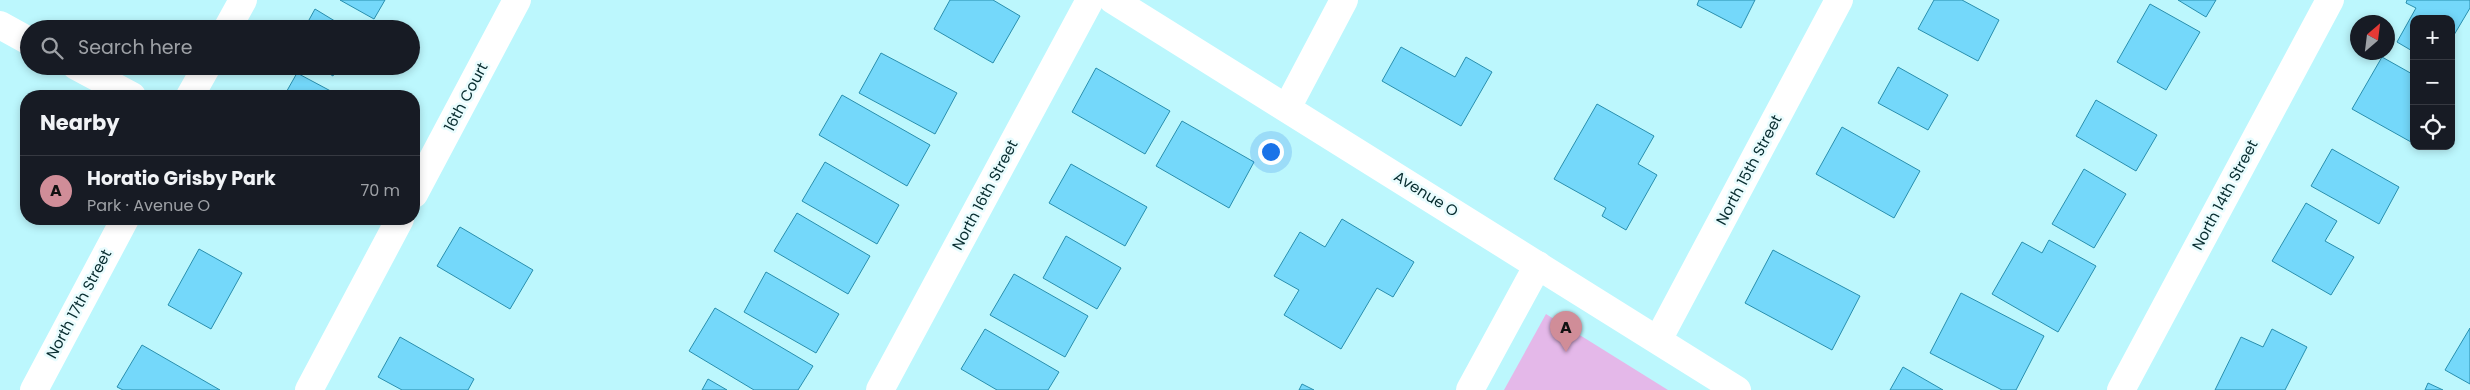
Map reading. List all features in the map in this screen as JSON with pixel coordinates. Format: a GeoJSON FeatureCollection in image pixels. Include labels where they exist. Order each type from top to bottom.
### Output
{"type":"FeatureCollection","features":[{"type":"Feature","properties":{"kind":"street"},"geometry":{"type":"LineString","coordinates":[[232,20],[243,0]]}},
{"type":"Feature","properties":{"kind":"street","name":"16th Court"},"geometry":{"type":"LineString","coordinates":[[420,183],[517,0]]}},
{"type":"Feature","properties":{"kind":"street","name":"North 16th Street"},"geometry":{"type":"LineString","coordinates":[[880,390],[1090,0]]}},
{"type":"Feature","properties":{"kind":"street","name":"Avenue O"},"geometry":{"type":"LineString","coordinates":[[1113,0],[1738,390]]}},
{"type":"Feature","properties":{"kind":"street"},"geometry":{"type":"LineString","coordinates":[[1287,108],[1344,0]]}},
{"type":"Feature","properties":{"kind":"street","name":"North 15th Street"},"geometry":{"type":"LineString","coordinates":[[1658,340],[1840,0]]}},
{"type":"Feature","properties":{"kind":"street","name":"North 14th Street"},"geometry":{"type":"LineString","coordinates":[[2121,390],[2330,0]]}},
{"type":"Feature","properties":{"kind":"street"},"geometry":{"type":"LineString","coordinates":[[0,25],[20,36]]}},
{"type":"Feature","properties":{"kind":"street"},"geometry":{"type":"LineString","coordinates":[[93,75],[121,90]]}},
{"type":"Feature","properties":{"kind":"street"},"geometry":{"type":"LineString","coordinates":[[193,90],[202,75]]}},
{"type":"Feature","properties":{"kind":"street","name":"North 17th Street"},"geometry":{"type":"LineString","coordinates":[[34,390],[122,225]]}},
{"type":"Feature","properties":{"kind":"street"},"geometry":{"type":"LineString","coordinates":[[309,390],[397,225]]}},
{"type":"Feature","properties":{"kind":"street"},"geometry":{"type":"LineString","coordinates":[[1470,390],[1538,265]]}},
{"type":"Feature","properties":{"kind":"shaded area"},"geometry":{"type":"Polygon","coordinates":[[[1546,314],[1668,390],[1504,390],[1546,314]]]}},
{"type":"Feature","properties":{"kind":"building"},"geometry":{"type":"Polygon","coordinates":[[[340,0],[385,0],[374,19],[340,0]]]}},
{"type":"Feature","properties":{"kind":"building"},"geometry":{"type":"Polygon","coordinates":[[[950,0],[993,0],[1020,16],[993,63],[934,29],[950,0]]]}},
{"type":"Feature","properties":{"kind":"building"},"geometry":{"type":"Polygon","coordinates":[[[1699,0],[1755,0],[1741,28],[1697,5],[1699,0]]]}},
{"type":"Feature","properties":{"kind":"building"},"geometry":{"type":"Polygon","coordinates":[[[1934,0],[1962,0],[1999,20],[1978,61],[1918,29],[1934,0]]]}},
{"type":"Feature","properties":{"kind":"building"},"geometry":{"type":"Polygon","coordinates":[[[2178,0],[2216,0],[2206,17],[2178,0]]]}},
{"type":"Feature","properties":{"kind":"building"},"geometry":{"type":"Polygon","coordinates":[[[2407,0],[2470,0],[2470,8],[2455,33],[2455,15],[2412,15],[2416,8],[2406,3],[2407,0]]]}},
{"type":"Feature","properties":{"kind":"building"},"geometry":{"type":"Polygon","coordinates":[[[2150,4],[2200,32],[2166,90],[2117,62],[2150,4]]]}},
{"type":"Feature","properties":{"kind":"building"},"geometry":{"type":"Polygon","coordinates":[[[315,9],[333,20],[309,20],[315,9]]]}},
{"type":"Feature","properties":{"kind":"building"},"geometry":{"type":"Polygon","coordinates":[[[2410,19],[2410,50],[2397,42],[2410,19]]]}},
{"type":"Feature","properties":{"kind":"building"},"geometry":{"type":"Polygon","coordinates":[[[1401,47],[1455,77],[1466,57],[1492,72],[1461,126],[1382,81],[1401,47]]]}},
{"type":"Feature","properties":{"kind":"building"},"geometry":{"type":"Polygon","coordinates":[[[881,53],[957,93],[935,134],[859,93],[881,53]]]}},
{"type":"Feature","properties":{"kind":"building"},"geometry":{"type":"Polygon","coordinates":[[[2380,60],[2387,60],[2410,73],[2410,141],[2352,109],[2380,60]]]}},
{"type":"Feature","properties":{"kind":"building"},"geometry":{"type":"Polygon","coordinates":[[[1898,67],[1948,95],[1928,130],[1878,103],[1898,67]]]}},
{"type":"Feature","properties":{"kind":"building"},"geometry":{"type":"Polygon","coordinates":[[[1096,68],[1170,111],[1145,154],[1072,112],[1096,68]]]}},
{"type":"Feature","properties":{"kind":"building"},"geometry":{"type":"Polygon","coordinates":[[[296,75],[301,75],[329,90],[287,90],[296,75]]]}},
{"type":"Feature","properties":{"kind":"building"},"geometry":{"type":"Polygon","coordinates":[[[842,95],[930,145],[907,186],[819,135],[842,95]]]}},
{"type":"Feature","properties":{"kind":"building"},"geometry":{"type":"Polygon","coordinates":[[[2096,100],[2157,135],[2136,171],[2076,136],[2096,100]]]}},
{"type":"Feature","properties":{"kind":"building"},"geometry":{"type":"Polygon","coordinates":[[[1597,104],[1654,136],[1638,164],[1657,175],[1626,230],[1602,216],[1606,208],[1554,179],[1597,104]]]}},
{"type":"Feature","properties":{"kind":"building"},"geometry":{"type":"Polygon","coordinates":[[[1182,121],[1254,162],[1229,208],[1156,166],[1182,121]]]}},
{"type":"Feature","properties":{"kind":"building"},"geometry":{"type":"Polygon","coordinates":[[[1842,127],[1920,171],[1894,218],[1816,174],[1842,127]]]}},
{"type":"Feature","properties":{"kind":"building"},"geometry":{"type":"Polygon","coordinates":[[[2332,149],[2399,187],[2379,224],[2311,186],[2332,149]]]}},
{"type":"Feature","properties":{"kind":"building"},"geometry":{"type":"Polygon","coordinates":[[[825,162],[899,205],[877,244],[802,201],[825,162]]]}},
{"type":"Feature","properties":{"kind":"building"},"geometry":{"type":"Polygon","coordinates":[[[1071,164],[1147,207],[1125,246],[1049,203],[1071,164]]]}},
{"type":"Feature","properties":{"kind":"building"},"geometry":{"type":"Polygon","coordinates":[[[2084,169],[2126,194],[2094,248],[2052,224],[2084,169]]]}},
{"type":"Feature","properties":{"kind":"building"},"geometry":{"type":"Polygon","coordinates":[[[2306,203],[2337,221],[2325,241],[2354,257],[2331,295],[2272,261],[2306,203]]]}},
{"type":"Feature","properties":{"kind":"building"},"geometry":{"type":"Polygon","coordinates":[[[797,213],[870,256],[848,294],[774,251],[797,213]]]}},
{"type":"Feature","properties":{"kind":"building"},"geometry":{"type":"Polygon","coordinates":[[[1342,219],[1414,262],[1393,297],[1377,288],[1341,349],[1284,315],[1299,290],[1274,276],[1300,232],[1325,247],[1342,219]]]}},
{"type":"Feature","properties":{"kind":"building"},"geometry":{"type":"Polygon","coordinates":[[[460,227],[533,270],[510,309],[437,266],[460,227]]]}},
{"type":"Feature","properties":{"kind":"building"},"geometry":{"type":"Polygon","coordinates":[[[1066,236],[1121,268],[1097,309],[1043,278],[1066,236]]]}},
{"type":"Feature","properties":{"kind":"building"},"geometry":{"type":"Polygon","coordinates":[[[2049,240],[2096,266],[2058,332],[1992,294],[2022,242],[2042,253],[2049,240]]]}},
{"type":"Feature","properties":{"kind":"building"},"geometry":{"type":"Polygon","coordinates":[[[199,249],[242,273],[211,329],[168,305],[199,249]]]}},
{"type":"Feature","properties":{"kind":"building"},"geometry":{"type":"Polygon","coordinates":[[[1773,250],[1860,296],[1832,350],[1745,303],[1773,250]]]}},
{"type":"Feature","properties":{"kind":"building"},"geometry":{"type":"Polygon","coordinates":[[[766,272],[839,314],[816,353],[744,312],[766,272]]]}},
{"type":"Feature","properties":{"kind":"building"},"geometry":{"type":"Polygon","coordinates":[[[1014,274],[1088,316],[1065,357],[990,315],[1014,274]]]}},
{"type":"Feature","properties":{"kind":"building"},"geometry":{"type":"Polygon","coordinates":[[[1961,293],[2044,336],[2016,390],[2002,390],[1930,353],[1961,293]]]}},
{"type":"Feature","properties":{"kind":"building"},"geometry":{"type":"Polygon","coordinates":[[[715,308],[813,366],[798,390],[754,390],[689,351],[715,308]]]}},
{"type":"Feature","properties":{"kind":"building"},"geometry":{"type":"Polygon","coordinates":[[[2470,328],[2470,384],[2445,370],[2470,328]]]}},
{"type":"Feature","properties":{"kind":"building"},"geometry":{"type":"Polygon","coordinates":[[[985,329],[1059,372],[1048,390],[997,390],[961,369],[985,329]]]}},
{"type":"Feature","properties":{"kind":"building"},"geometry":{"type":"Polygon","coordinates":[[[2272,329],[2307,347],[2285,390],[2215,390],[2241,337],[2263,347],[2272,329]]]}},
{"type":"Feature","properties":{"kind":"building"},"geometry":{"type":"Polygon","coordinates":[[[400,337],[474,379],[468,390],[402,390],[378,377],[400,337]]]}},
{"type":"Feature","properties":{"kind":"building"},"geometry":{"type":"Polygon","coordinates":[[[142,345],[220,390],[123,390],[117,387],[142,345]]]}},
{"type":"Feature","properties":{"kind":"building"},"geometry":{"type":"Polygon","coordinates":[[[1903,367],[1943,390],[1890,390],[1903,367]]]}},
{"type":"Feature","properties":{"kind":"building"},"geometry":{"type":"Polygon","coordinates":[[[708,379],[727,390],[702,390],[708,379]]]}},
{"type":"Feature","properties":{"kind":"building"},"geometry":{"type":"Polygon","coordinates":[[[2428,383],[2443,390],[2425,390],[2428,383]]]}},
{"type":"Feature","properties":{"kind":"building"},"geometry":{"type":"Polygon","coordinates":[[[1302,384],[1314,390],[1299,390],[1302,384]]]}},
{"type":"Feature","properties":{"kind":"place","name":"Horatio Grisby Park"},"geometry":{"type":"Point","coordinates":[1566,352]}}]}
